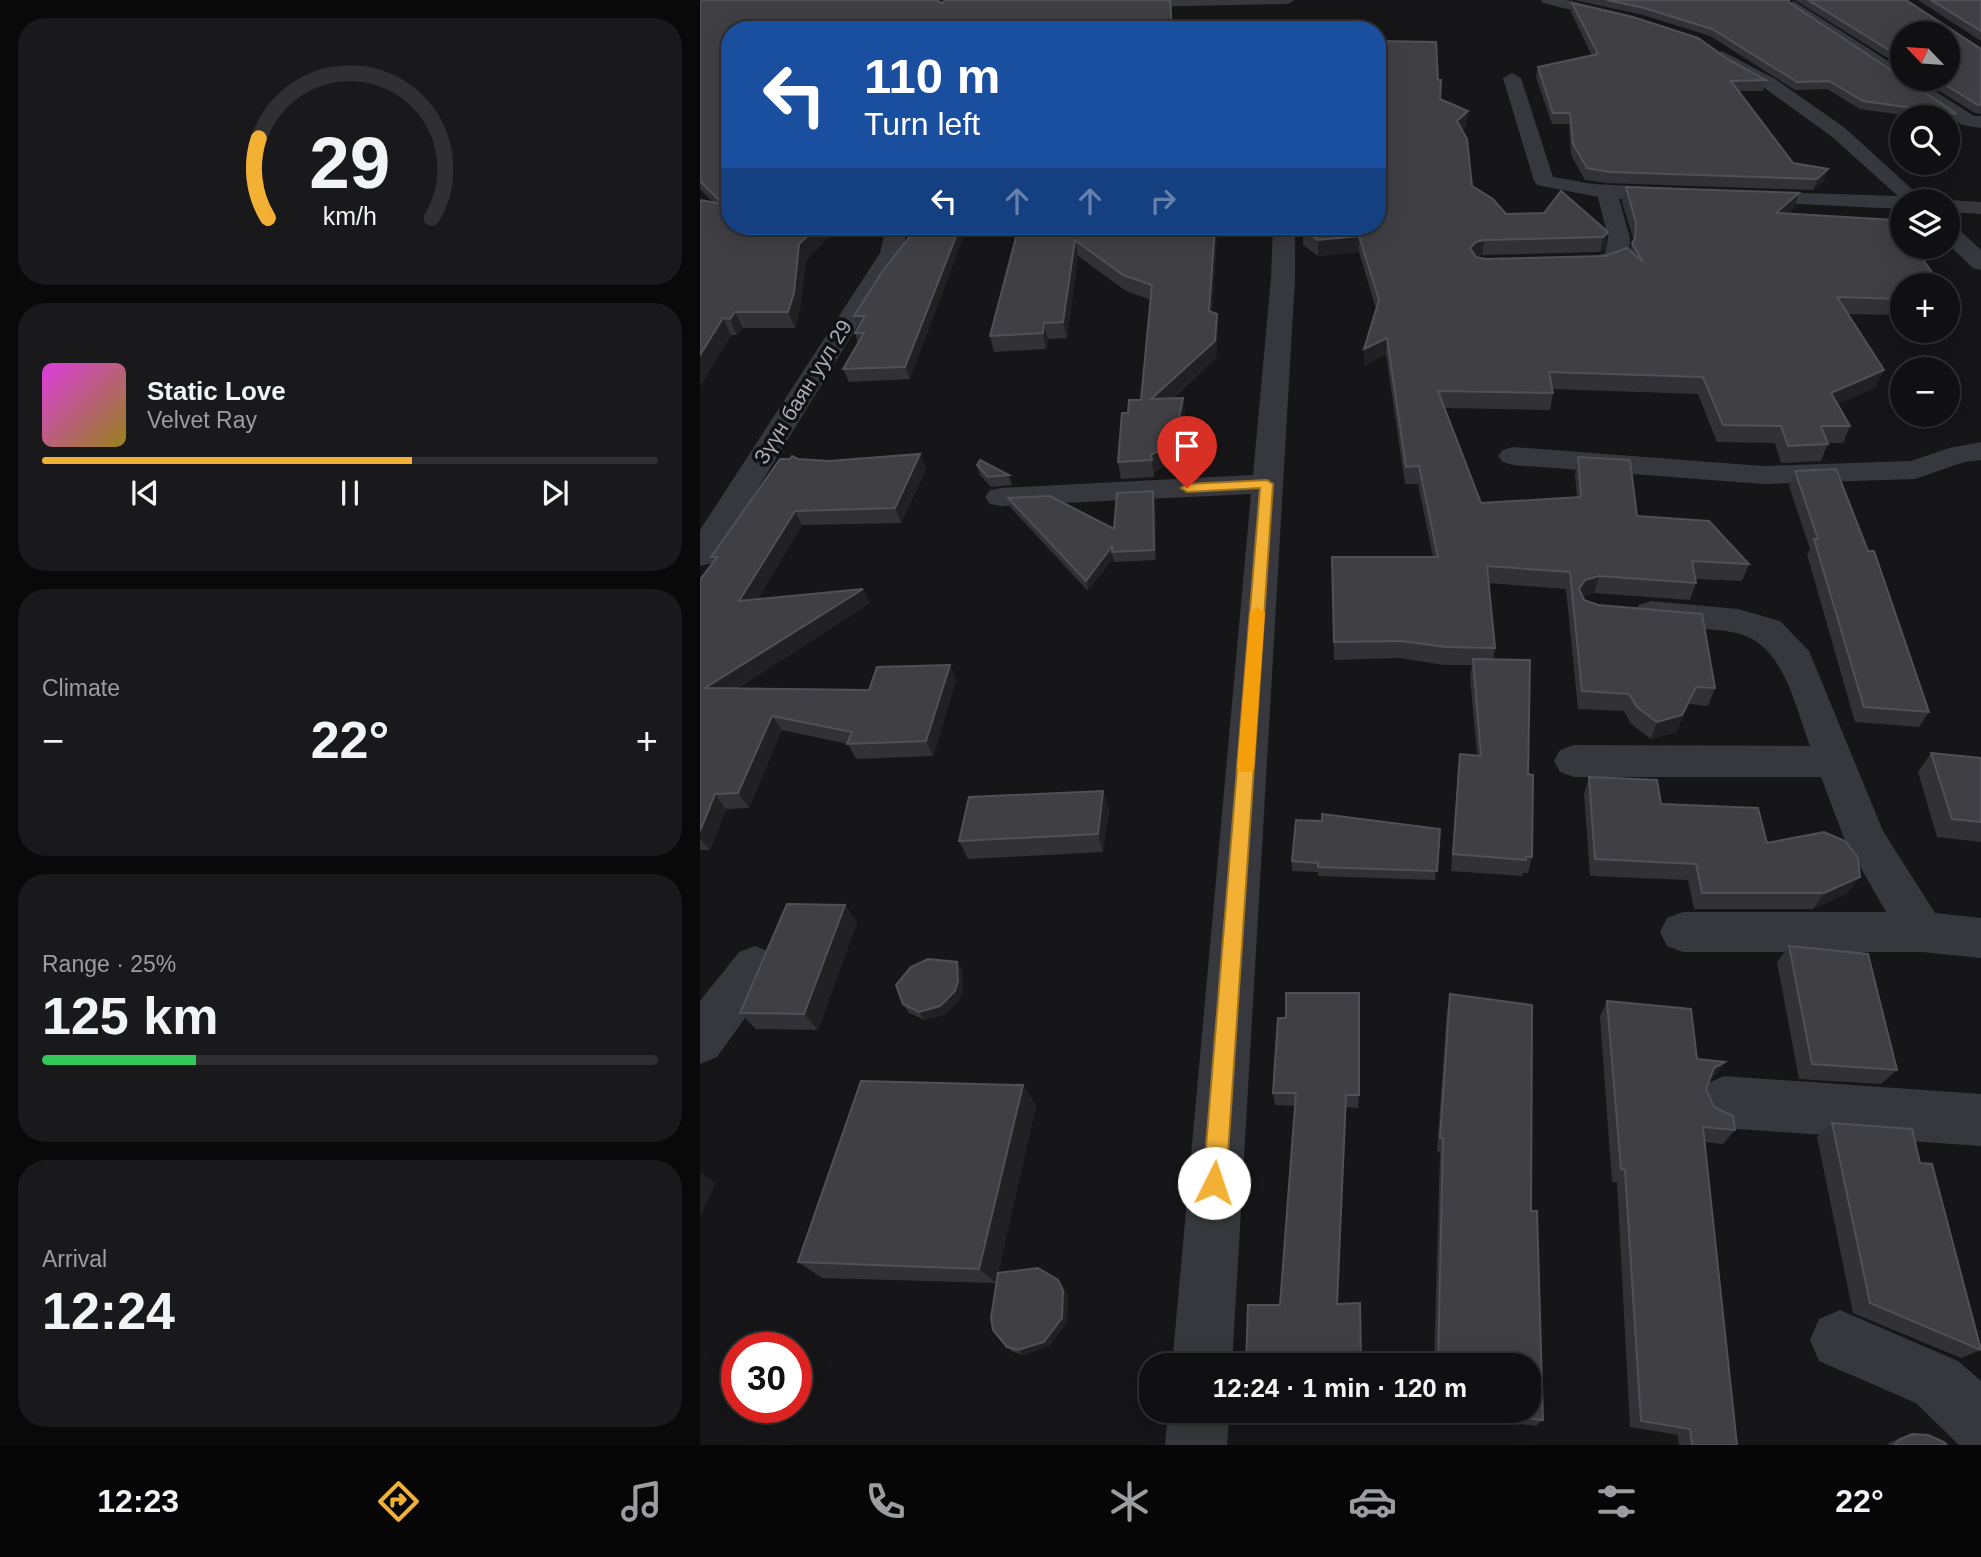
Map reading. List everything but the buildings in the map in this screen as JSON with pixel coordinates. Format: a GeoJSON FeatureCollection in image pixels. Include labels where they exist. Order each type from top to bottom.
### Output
{"type":"FeatureCollection","features":[{"type":"Feature","properties":{"kind":"street"},"geometry":{"type":"LineString","coordinates":[[1127,21],[1136,1],[1288,0],[1287,20]]}},
{"type":"Feature","properties":{"kind":"street"},"geometry":{"type":"LineString","coordinates":[[1548,0],[1637,21]]}},
{"type":"Feature","properties":{"kind":"street"},"geometry":{"type":"LineString","coordinates":[[1794,5],[1890,69]]}},
{"type":"Feature","properties":{"kind":"street"},"geometry":{"type":"LineString","coordinates":[[1703,43],[1769,83],[1838,132],[1902,189]]}},
{"type":"Feature","properties":{"kind":"street"},"geometry":{"type":"LineString","coordinates":[[1512,78],[1544,181],[1565,187],[1607,192],[1690,195]]}},
{"type":"Feature","properties":{"kind":"street"},"geometry":{"type":"LineString","coordinates":[[1925,91],[1977,124]]}},
{"type":"Feature","properties":{"kind":"street"},"geometry":{"type":"LineString","coordinates":[[1549,264],[1602,262],[1618,254],[1619,239],[1607,192]]}},
{"type":"Feature","properties":{"kind":"street"},"geometry":{"type":"LineString","coordinates":[[1718,196],[1890,203]]}},
{"type":"Feature","properties":{"kind":"street"},"geometry":{"type":"LineString","coordinates":[[1960,207],[1981,208]]}},
{"type":"Feature","properties":{"kind":"street","name":"Зүүн баян уул 29"},"geometry":{"type":"LineString","coordinates":[[700,555],[891,253],[895,235]]}},
{"type":"Feature","properties":{"kind":"street"},"geometry":{"type":"LineString","coordinates":[[1203,1353],[1283,278],[1284,235]]}},
{"type":"Feature","properties":{"kind":"street"},"geometry":{"type":"LineString","coordinates":[[1960,243],[1981,263]]}},
{"type":"Feature","properties":{"kind":"street"},"geometry":{"type":"LineString","coordinates":[[1513,456],[1763,475],[1914,470],[1959,454],[1981,451]]}},
{"type":"Feature","properties":{"kind":"street"},"geometry":{"type":"LineString","coordinates":[[1001,497],[1267,484]]}},
{"type":"Feature","properties":{"kind":"street"},"geometry":{"type":"LineString","coordinates":[[1620,611],[1738,621],[1767,630],[1796,660],[1865,838],[1922,932]]}},
{"type":"Feature","properties":{"kind":"street"},"geometry":{"type":"LineString","coordinates":[[1574,761],[1837,762]]}},
{"type":"Feature","properties":{"kind":"street"},"geometry":{"type":"LineString","coordinates":[[1683,932],[1922,932],[1981,939]]}},
{"type":"Feature","properties":{"kind":"street"},"geometry":{"type":"LineString","coordinates":[[700,1040],[755,967]]}},
{"type":"Feature","properties":{"kind":"street"},"geometry":{"type":"LineString","coordinates":[[1724,1102],[1981,1120]]}},
{"type":"Feature","properties":{"kind":"street"},"geometry":{"type":"LineString","coordinates":[[1840,1340],[1937,1382],[1981,1423]]}},
{"type":"Feature","properties":{"kind":"street"},"geometry":{"type":"LineString","coordinates":[[1196,1445],[1198,1423]]}},
{"type":"Feature","properties":{"kind":"slow traffic"},"geometry":{"type":"LineString","coordinates":[[1246,768],[1257,612]]}},
{"type":"Feature","properties":{"kind":"route"},"geometry":{"type":"LineString","coordinates":[[1187,488],[1267,484],[1214,1183]]}}]}
